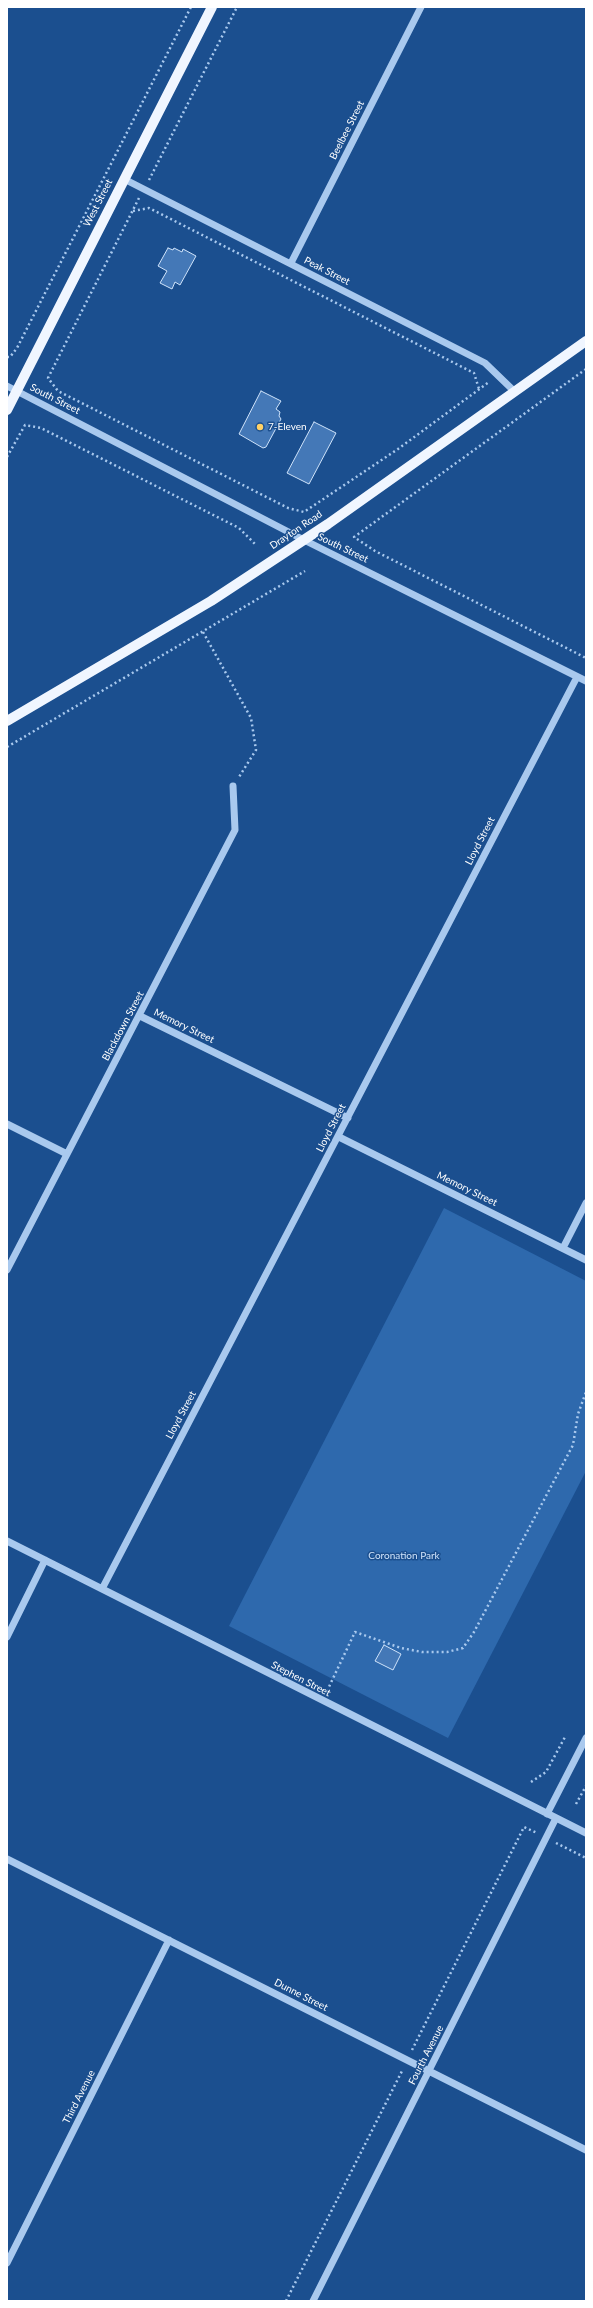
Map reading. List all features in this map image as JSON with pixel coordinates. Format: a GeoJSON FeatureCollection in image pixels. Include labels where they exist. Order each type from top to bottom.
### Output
{"type":"FeatureCollection","features":[{"type":"Feature","properties":{"kind":"main road","name":"West Street"},"geometry":{"type":"LineString","coordinates":[[7,410],[212,7]]}},
{"type":"Feature","properties":{"kind":"main road","name":"Drayton Road"},"geometry":{"type":"LineString","coordinates":[[7,721],[211,601],[304,540],[586,341]]}},
{"type":"Feature","properties":{"kind":"street","name":"Beelbee Street"},"geometry":{"type":"LineString","coordinates":[[290,263],[421,7]]}},
{"type":"Feature","properties":{"kind":"street","name":"Peak Street"},"geometry":{"type":"LineString","coordinates":[[124,179],[485,363],[514,391]]}},
{"type":"Feature","properties":{"kind":"street","name":"South Street"},"geometry":{"type":"LineString","coordinates":[[7,386],[304,540],[586,681]]}},
{"type":"Feature","properties":{"kind":"street","name":"Lloyd Street"},"geometry":{"type":"LineString","coordinates":[[102,1588],[339,1137],[577,677]]}},
{"type":"Feature","properties":{"kind":"street","name":"Blackdown Street"},"geometry":{"type":"LineString","coordinates":[[7,1270],[140,1016],[235,830],[233,786]]}},
{"type":"Feature","properties":{"kind":"street","name":"Memory Street"},"geometry":{"type":"LineString","coordinates":[[140,1016],[348,1118]]}},
{"type":"Feature","properties":{"kind":"street"},"geometry":{"type":"LineString","coordinates":[[7,1124],[67,1154]]}},
{"type":"Feature","properties":{"kind":"street","name":"Memory Street"},"geometry":{"type":"LineString","coordinates":[[339,1137],[586,1260]]}},
{"type":"Feature","properties":{"kind":"street"},"geometry":{"type":"LineString","coordinates":[[563,1248],[586,1203]]}},
{"type":"Feature","properties":{"kind":"street","name":"Stephen Street"},"geometry":{"type":"LineString","coordinates":[[7,1541],[586,1833]]}},
{"type":"Feature","properties":{"kind":"street"},"geometry":{"type":"LineString","coordinates":[[7,1637],[45,1560]]}},
{"type":"Feature","properties":{"kind":"street"},"geometry":{"type":"LineString","coordinates":[[547,1814],[586,1738]]}},
{"type":"Feature","properties":{"kind":"street","name":"Fourth Avenue"},"geometry":{"type":"LineString","coordinates":[[313,2301],[556,1818]]}},
{"type":"Feature","properties":{"kind":"street","name":"Dunne Street"},"geometry":{"type":"LineString","coordinates":[[7,1859],[586,2150]]}},
{"type":"Feature","properties":{"kind":"street","name":"Third Avenue"},"geometry":{"type":"LineString","coordinates":[[7,2263],[169,1940]]}},
{"type":"Feature","properties":{"kind":"path"},"geometry":{"type":"LineString","coordinates":[[7,357],[10,357],[17,348],[191,7]]}},
{"type":"Feature","properties":{"kind":"path"},"geometry":{"type":"LineString","coordinates":[[237,7],[48,378],[58,391],[288,508],[304,512],[398,449],[498,376]]}},
{"type":"Feature","properties":{"kind":"path"},"geometry":{"type":"LineString","coordinates":[[133,212],[149,208],[467,369],[474,373],[479,389]]}},
{"type":"Feature","properties":{"kind":"path"},"geometry":{"type":"LineString","coordinates":[[586,369],[354,537],[375,551],[586,658]]}},
{"type":"Feature","properties":{"kind":"path"},"geometry":{"type":"LineString","coordinates":[[7,456],[25,425],[41,428],[239,528],[256,545]]}},
{"type":"Feature","properties":{"kind":"path"},"geometry":{"type":"LineString","coordinates":[[7,747],[306,571]]}},
{"type":"Feature","properties":{"kind":"path"},"geometry":{"type":"LineString","coordinates":[[203,632],[251,718],[256,750],[233,786]]}},
{"type":"Feature","properties":{"kind":"path"},"geometry":{"type":"LineString","coordinates":[[323,1701],[355,1632],[400,1648],[422,1652],[447,1652],[463,1648],[474,1632],[573,1445],[578,1414],[586,1392]]}},
{"type":"Feature","properties":{"kind":"path"},"geometry":{"type":"LineString","coordinates":[[530,1782],[546,1772],[565,1737]]}},
{"type":"Feature","properties":{"kind":"path"},"geometry":{"type":"LineString","coordinates":[[576,1804],[586,1786]]}},
{"type":"Feature","properties":{"kind":"green space","name":"Coronation Park"},"geometry":{"type":"Polygon","coordinates":[[[444,1208],[586,1281],[586,1471],[448,1738],[229,1626],[444,1208]]]}},
{"type":"Feature","properties":{"kind":"building"},"geometry":{"type":"Polygon","coordinates":[[[168,248],[173,250],[174,248],[182,252],[183,249],[196,256],[180,285],[175,282],[172,289],[160,283],[167,271],[158,266],[168,248]]]}},
{"type":"Feature","properties":{"kind":"building","name":"7-Eleven"},"geometry":{"type":"Polygon","coordinates":[[[261,391],[281,401],[276,409],[280,412],[279,416],[281,419],[266,447],[263,448],[239,434],[261,391]]]}},
{"type":"Feature","properties":{"kind":"building"},"geometry":{"type":"Polygon","coordinates":[[[314,422],[336,433],[309,484],[287,473],[314,422]]]}},
{"type":"Feature","properties":{"kind":"building"},"geometry":{"type":"Polygon","coordinates":[[[384,1645],[401,1654],[393,1670],[375,1661],[384,1645]]]}},
{"type":"Feature","properties":{"kind":"place","name":"7-Eleven"},"geometry":{"type":"Point","coordinates":[260,427]}}]}
